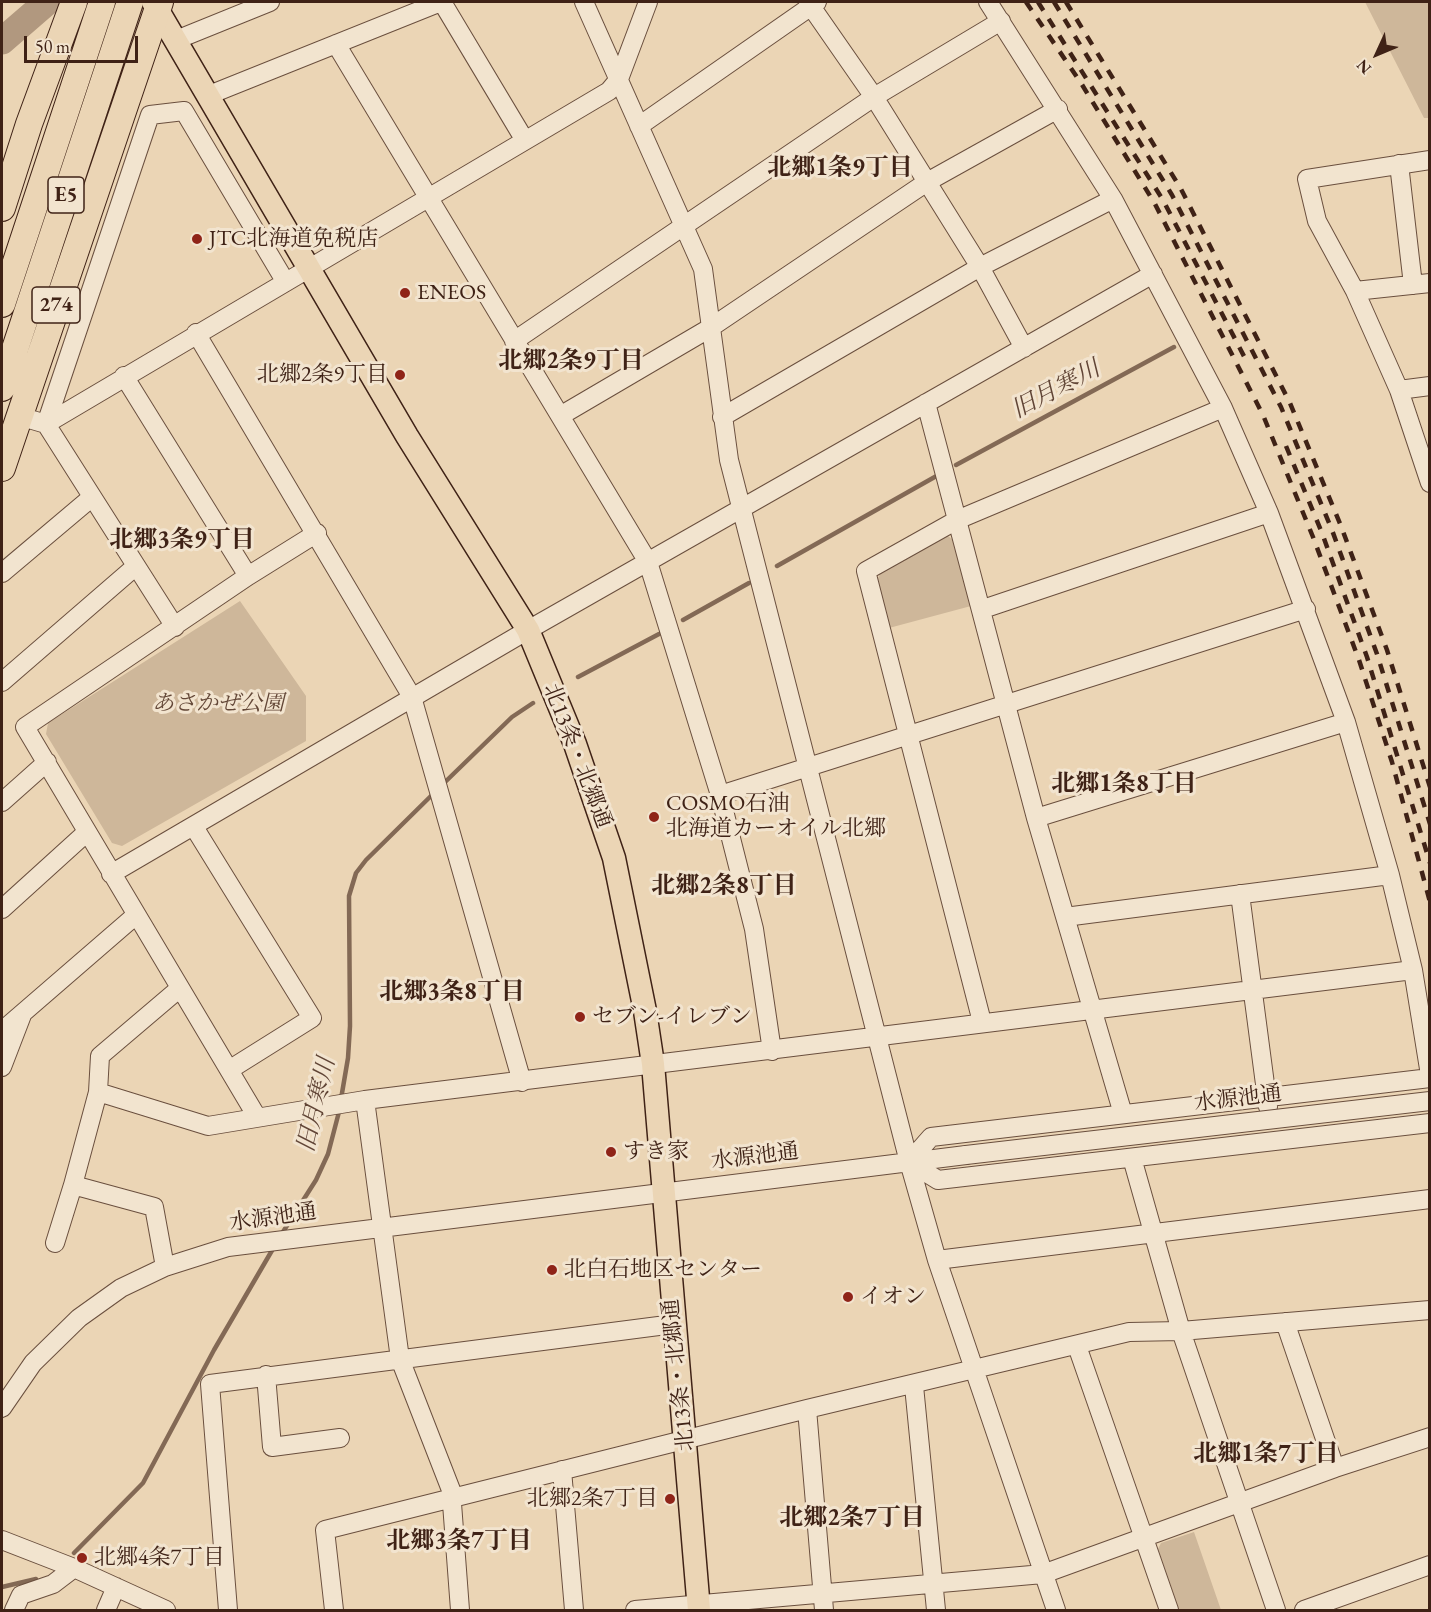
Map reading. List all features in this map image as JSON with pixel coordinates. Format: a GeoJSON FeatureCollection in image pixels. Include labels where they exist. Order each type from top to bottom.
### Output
{"type":"FeatureCollection","features":[{"type":"Feature","properties":{"kind":"highway"},"geometry":{"type":"LineString","coordinates":[[2,208],[29,124],[74,2]]}},
{"type":"Feature","properties":{"kind":"highway","name":"E5"},"geometry":{"type":"LineString","coordinates":[[2,304],[102,2]]}},
{"type":"Feature","properties":{"kind":"highway","name":"E5"},"geometry":{"type":"LineString","coordinates":[[2,388],[130,2]]}},
{"type":"Feature","properties":{"kind":"highway","name":"274"},"geometry":{"type":"LineString","coordinates":[[2,468],[159,3]]}},
{"type":"Feature","properties":{"kind":"main road","name":"北13条・北郷通"},"geometry":{"type":"LineString","coordinates":[[159,3],[176,40],[407,436],[528,630],[575,744],[614,858],[645,1011],[652,1064],[699,1608]]}},
{"type":"Feature","properties":{"kind":"street"},"geometry":{"type":"LineString","coordinates":[[176,40],[270,2]]}},
{"type":"Feature","properties":{"kind":"street"},"geometry":{"type":"LineString","coordinates":[[209,95],[442,2],[524,139]]}},
{"type":"Feature","properties":{"kind":"street"},"geometry":{"type":"LineString","coordinates":[[584,2],[703,269],[722,417],[740,509],[909,1162],[937,1260],[976,1369],[1056,1611]]}},
{"type":"Feature","properties":{"kind":"street"},"geometry":{"type":"LineString","coordinates":[[46,424],[428,195],[609,91],[619,79],[648,2]]}},
{"type":"Feature","properties":{"kind":"street"},"geometry":{"type":"LineString","coordinates":[[909,1162],[931,1137],[1267,1098],[1430,1076],[1413,970],[1390,875],[1346,722],[1269,513],[1223,408],[1113,200],[1058,109],[988,2]]}},
{"type":"Feature","properties":{"kind":"street"},"geometry":{"type":"LineString","coordinates":[[639,126],[812,3],[874,97],[980,267],[1024,348]]}},
{"type":"Feature","properties":{"kind":"street"},"geometry":{"type":"LineString","coordinates":[[514,341],[874,97],[1001,21]]}},
{"type":"Feature","properties":{"kind":"street"},"geometry":{"type":"LineString","coordinates":[[336,44],[648,562],[720,795],[754,929],[772,1051]]}},
{"type":"Feature","properties":{"kind":"street"},"geometry":{"type":"LineString","coordinates":[[560,416],[710,328],[927,182],[1058,109]]}},
{"type":"Feature","properties":{"kind":"street"},"geometry":{"type":"LineString","coordinates":[[46,424],[150,115],[184,111],[285,281]]}},
{"type":"Feature","properties":{"kind":"street"},"geometry":{"type":"LineString","coordinates":[[1428,474],[1399,390],[1355,291],[1317,221],[1307,179],[1430,160]]}},
{"type":"Feature","properties":{"kind":"street"},"geometry":{"type":"LineString","coordinates":[[1355,291],[1421,284],[1399,164]]}},
{"type":"Feature","properties":{"kind":"street"},"geometry":{"type":"LineString","coordinates":[[722,417],[980,267],[1113,200]]}},
{"type":"Feature","properties":{"kind":"street"},"geometry":{"type":"LineString","coordinates":[[111,874],[411,697],[1153,274]]}},
{"type":"Feature","properties":{"kind":"street"},"geometry":{"type":"LineString","coordinates":[[196,333],[317,534],[411,697],[436,776],[522,1082]]}},
{"type":"Feature","properties":{"kind":"street"},"geometry":{"type":"LineString","coordinates":[[124,376],[248,576]]}},
{"type":"Feature","properties":{"kind":"street"},"geometry":{"type":"LineString","coordinates":[[1399,390],[1430,386]]}},
{"type":"Feature","properties":{"kind":"street"},"geometry":{"type":"LineString","coordinates":[[926,403],[1036,818],[1123,1114]]}},
{"type":"Feature","properties":{"kind":"street"},"geometry":{"type":"LineString","coordinates":[[982,1022],[866,571],[957,520],[1223,408]]}},
{"type":"Feature","properties":{"kind":"street"},"geometry":{"type":"LineString","coordinates":[[19,416],[46,424],[175,627]]}},
{"type":"Feature","properties":{"kind":"street"},"geometry":{"type":"LineString","coordinates":[[2,573],[91,498]]}},
{"type":"Feature","properties":{"kind":"street"},"geometry":{"type":"LineString","coordinates":[[982,609],[1269,513]]}},
{"type":"Feature","properties":{"kind":"street"},"geometry":{"type":"LineString","coordinates":[[257,1117],[25,727],[248,576],[317,534]]}},
{"type":"Feature","properties":{"kind":"street"},"geometry":{"type":"LineString","coordinates":[[2,682],[136,566]]}},
{"type":"Feature","properties":{"kind":"street"},"geometry":{"type":"LineString","coordinates":[[720,795],[1306,609]]}},
{"type":"Feature","properties":{"kind":"street"},"geometry":{"type":"LineString","coordinates":[[1036,818],[1346,722]]}},
{"type":"Feature","properties":{"kind":"street"},"geometry":{"type":"LineString","coordinates":[[2,802],[47,762]]}},
{"type":"Feature","properties":{"kind":"street"},"geometry":{"type":"LineString","coordinates":[[194,826],[312,1018],[229,1070]]}},
{"type":"Feature","properties":{"kind":"street"},"geometry":{"type":"LineString","coordinates":[[2,909],[87,832]]}},
{"type":"Feature","properties":{"kind":"street"},"geometry":{"type":"LineString","coordinates":[[1065,916],[1390,875]]}},
{"type":"Feature","properties":{"kind":"street"},"geometry":{"type":"LineString","coordinates":[[1240,894],[1271,1142]]}},
{"type":"Feature","properties":{"kind":"street"},"geometry":{"type":"LineString","coordinates":[[2,1030],[136,915]]}},
{"type":"Feature","properties":{"kind":"street"},"geometry":{"type":"LineString","coordinates":[[98,1092],[208,1126],[357,1101],[1413,970]]}},
{"type":"Feature","properties":{"kind":"street"},"geometry":{"type":"LineString","coordinates":[[55,1243],[98,1092],[100,1056],[180,988]]}},
{"type":"Feature","properties":{"kind":"street"},"geometry":{"type":"LineString","coordinates":[[2,1066],[23,1012]]}},
{"type":"Feature","properties":{"kind":"street"},"geometry":{"type":"LineString","coordinates":[[357,1101],[383,1228],[400,1359],[451,1490],[460,1611]]}},
{"type":"Feature","properties":{"kind":"street","name":"水源池通"},"geometry":{"type":"LineString","coordinates":[[2,1408],[33,1363],[79,1318],[121,1288],[165,1267],[228,1247],[966,1155],[1430,1101]]}},
{"type":"Feature","properties":{"kind":"street"},"geometry":{"type":"LineString","coordinates":[[909,1162],[938,1180],[1430,1123]]}},
{"type":"Feature","properties":{"kind":"street"},"geometry":{"type":"LineString","coordinates":[[1132,1158],[1181,1331],[1276,1611]]}},
{"type":"Feature","properties":{"kind":"street"},"geometry":{"type":"LineString","coordinates":[[73,1185],[154,1207],[165,1267]]}},
{"type":"Feature","properties":{"kind":"street"},"geometry":{"type":"LineString","coordinates":[[937,1260],[1154,1231],[1430,1199]]}},
{"type":"Feature","properties":{"kind":"street"},"geometry":{"type":"LineString","coordinates":[[334,1611],[325,1530],[452,1500],[807,1409],[914,1386],[1130,1332],[1181,1331],[1430,1310]]}},
{"type":"Feature","properties":{"kind":"street"},"geometry":{"type":"LineString","coordinates":[[1285,1322],[1335,1468]]}},
{"type":"Feature","properties":{"kind":"street"},"geometry":{"type":"LineString","coordinates":[[228,1611],[210,1384],[674,1324]]}},
{"type":"Feature","properties":{"kind":"street"},"geometry":{"type":"LineString","coordinates":[[1077,1346],[1169,1611]]}},
{"type":"Feature","properties":{"kind":"street"},"geometry":{"type":"LineString","coordinates":[[266,1375],[272,1446],[340,1438]]}},
{"type":"Feature","properties":{"kind":"street"},"geometry":{"type":"LineString","coordinates":[[914,1386],[936,1611]]}},
{"type":"Feature","properties":{"kind":"street"},"geometry":{"type":"LineString","coordinates":[[807,1409],[824,1603]]}},
{"type":"Feature","properties":{"kind":"street"},"geometry":{"type":"LineString","coordinates":[[635,1611],[824,1603],[935,1584],[1043,1574],[1335,1468],[1430,1437]]}},
{"type":"Feature","properties":{"kind":"street"},"geometry":{"type":"LineString","coordinates":[[562,1470],[574,1611]]}},
{"type":"Feature","properties":{"kind":"street"},"geometry":{"type":"LineString","coordinates":[[2,1540],[74,1568],[166,1611]]}},
{"type":"Feature","properties":{"kind":"street"},"geometry":{"type":"LineString","coordinates":[[1304,1611],[1430,1565]]}},
{"type":"Feature","properties":{"kind":"street"},"geometry":{"type":"LineString","coordinates":[[14,1611],[21,1595],[53,1584],[74,1568]]}},
{"type":"Feature","properties":{"kind":"street"},"geometry":{"type":"LineString","coordinates":[[105,1611],[116,1587]]}},
{"type":"Feature","properties":{"kind":"green space"},"geometry":{"type":"Polygon","coordinates":[[[1365,2],[1429,2],[1429,118],[1424,118],[1365,2]]]}},
{"type":"Feature","properties":{"kind":"green space"},"geometry":{"type":"Polygon","coordinates":[[[948,536],[952,539],[971,606],[889,628],[877,580],[881,572],[948,536]]]}},
{"type":"Feature","properties":{"kind":"green space","name":"あさかぜ公園"},"geometry":{"type":"Polygon","coordinates":[[[240,601],[306,696],[306,741],[122,846],[112,843],[46,734],[48,723],[240,601]]]}},
{"type":"Feature","properties":{"kind":"green space"},"geometry":{"type":"Polygon","coordinates":[[[1194,1532],[1221,1610],[1179,1610],[1158,1549],[1161,1543],[1194,1532]]]}},
{"type":"Feature","properties":{"kind":"waterway"},"geometry":{"type":"LineString","coordinates":[[2,41],[47,2]]}},
{"type":"Feature","properties":{"kind":"waterway","name":"旧月寒川"},"geometry":{"type":"LineString","coordinates":[[956,465],[1174,347]]}},
{"type":"Feature","properties":{"kind":"waterway","name":"旧月寒川"},"geometry":{"type":"LineString","coordinates":[[777,566],[940,474]]}},
{"type":"Feature","properties":{"kind":"waterway","name":"旧月寒川"},"geometry":{"type":"LineString","coordinates":[[683,620],[749,583]]}},
{"type":"Feature","properties":{"kind":"waterway","name":"旧月寒川"},"geometry":{"type":"LineString","coordinates":[[578,677],[659,634]]}},
{"type":"Feature","properties":{"kind":"waterway","name":"旧月寒川"},"geometry":{"type":"LineString","coordinates":[[442,785],[512,717],[533,703]]}},
{"type":"Feature","properties":{"kind":"waterway","name":"旧月寒川"},"geometry":{"type":"LineString","coordinates":[[341,1099],[348,1058],[350,1026],[349,896],[356,873],[366,860],[434,793]]}},
{"type":"Feature","properties":{"kind":"waterway","name":"旧月寒川"},"geometry":{"type":"LineString","coordinates":[[281,1235],[316,1180],[328,1154],[340,1108]]}},
{"type":"Feature","properties":{"kind":"waterway","name":"旧月寒川"},"geometry":{"type":"LineString","coordinates":[[74,1553],[143,1483],[214,1350],[274,1247]]}},
{"type":"Feature","properties":{"kind":"waterway","name":"旧月寒川"},"geometry":{"type":"LineString","coordinates":[[2,1587],[36,1579]]}},
{"type":"Feature","properties":{"kind":"railway"},"geometry":{"type":"LineString","coordinates":[[1026,2],[1081,83],[1155,204],[1263,415],[1313,537],[1359,660],[1392,762],[1430,902]]}},
{"type":"Feature","properties":{"kind":"railway"},"geometry":{"type":"LineString","coordinates":[[1038,2],[1163,200],[1247,362]]}},
{"type":"Feature","properties":{"kind":"railway"},"geometry":{"type":"LineString","coordinates":[[1054,2],[1172,195],[1281,407],[1332,530],[1377,654],[1430,824]]}},
{"type":"Feature","properties":{"kind":"railway"},"geometry":{"type":"LineString","coordinates":[[1066,2],[1181,189],[1290,403],[1341,526],[1387,650],[1430,787]]}},
{"type":"Feature","properties":{"kind":"railway"},"geometry":{"type":"LineString","coordinates":[[1286,446],[1322,533],[1367,657],[1430,863]]}},
{"type":"Feature","properties":{"kind":"place","name":"JTC北海道免税店"},"geometry":{"type":"Point","coordinates":[197,239]}},
{"type":"Feature","properties":{"kind":"place","name":"ENEOS"},"geometry":{"type":"Point","coordinates":[405,293]}},
{"type":"Feature","properties":{"kind":"place","name":"北郷2条9丁目"},"geometry":{"type":"Point","coordinates":[400,375]}},
{"type":"Feature","properties":{"kind":"place","name":"COSMO石油 北海道カーオイル北郷"},"geometry":{"type":"Point","coordinates":[654,817]}},
{"type":"Feature","properties":{"kind":"place","name":"セブン-イレブン"},"geometry":{"type":"Point","coordinates":[580,1017]}},
{"type":"Feature","properties":{"kind":"place","name":"すき家"},"geometry":{"type":"Point","coordinates":[611,1152]}},
{"type":"Feature","properties":{"kind":"place","name":"北白石地区センター"},"geometry":{"type":"Point","coordinates":[552,1270]}},
{"type":"Feature","properties":{"kind":"place","name":"イオン"},"geometry":{"type":"Point","coordinates":[848,1297]}},
{"type":"Feature","properties":{"kind":"place","name":"北郷2条7丁目"},"geometry":{"type":"Point","coordinates":[670,1499]}},
{"type":"Feature","properties":{"kind":"place","name":"北郷4条7丁目"},"geometry":{"type":"Point","coordinates":[82,1558]}},
{"type":"Feature","properties":{"kind":"district","name":"北郷1条9丁目"},"geometry":{"type":"Point","coordinates":[840,168]}},
{"type":"Feature","properties":{"kind":"district","name":"北郷2条9丁目"},"geometry":{"type":"Point","coordinates":[571,361]}},
{"type":"Feature","properties":{"kind":"district","name":"北郷3条9丁目"},"geometry":{"type":"Point","coordinates":[182,540]}},
{"type":"Feature","properties":{"kind":"district","name":"北郷1条8丁目"},"geometry":{"type":"Point","coordinates":[1124,784]}},
{"type":"Feature","properties":{"kind":"district","name":"北郷2条8丁目"},"geometry":{"type":"Point","coordinates":[724,886]}},
{"type":"Feature","properties":{"kind":"district","name":"北郷3条8丁目"},"geometry":{"type":"Point","coordinates":[452,992]}},
{"type":"Feature","properties":{"kind":"district","name":"北郷1条7丁目"},"geometry":{"type":"Point","coordinates":[1266,1454]}},
{"type":"Feature","properties":{"kind":"district","name":"北郷2条7丁目"},"geometry":{"type":"Point","coordinates":[852,1518]}},
{"type":"Feature","properties":{"kind":"district","name":"北郷3条7丁目"},"geometry":{"type":"Point","coordinates":[459,1541]}}]}
